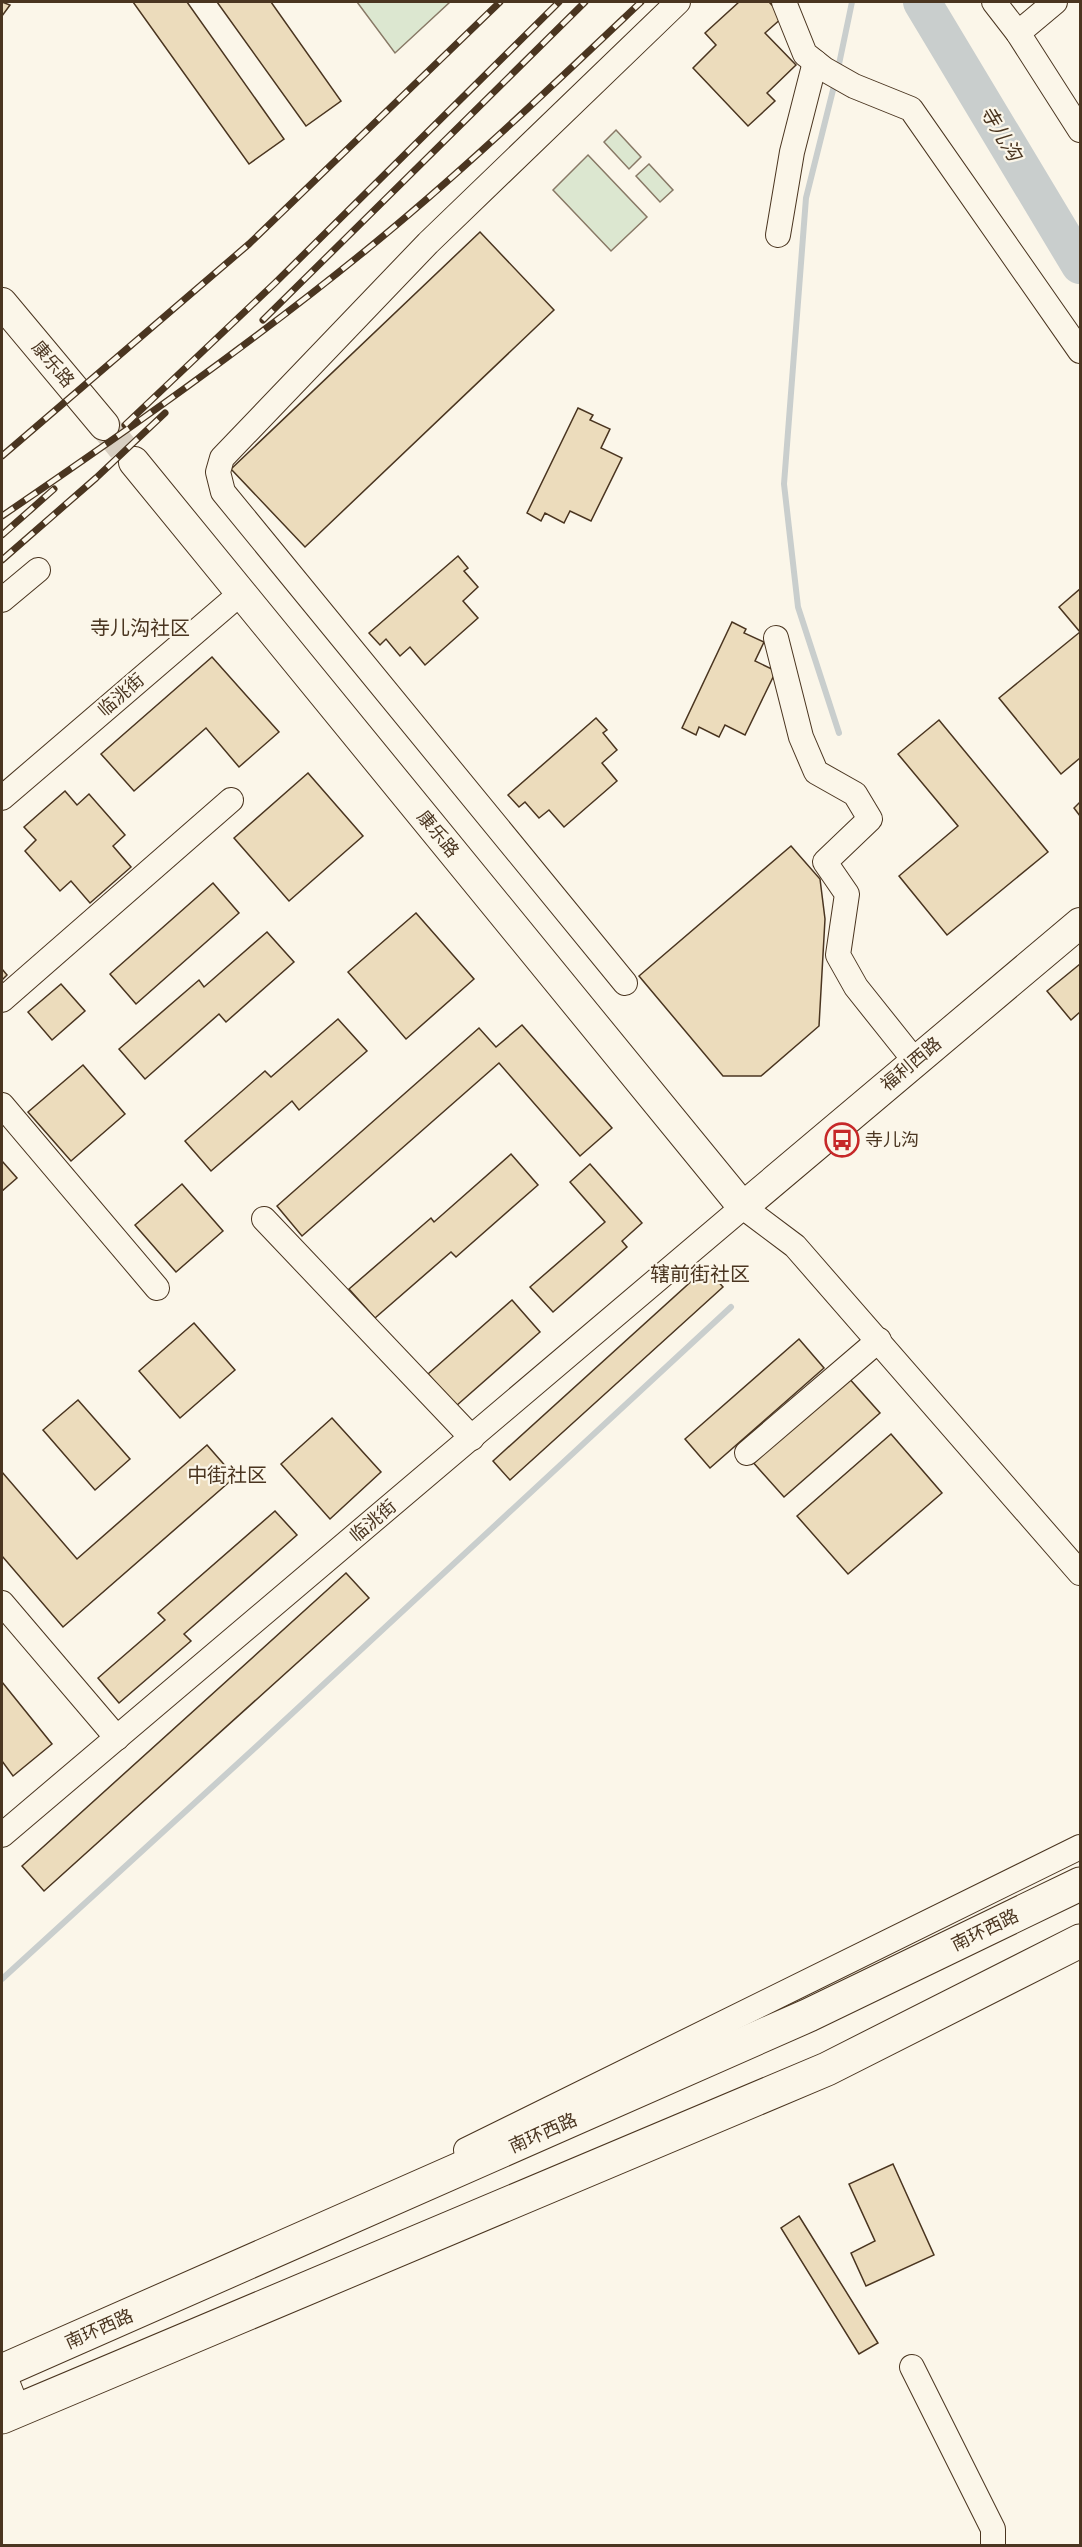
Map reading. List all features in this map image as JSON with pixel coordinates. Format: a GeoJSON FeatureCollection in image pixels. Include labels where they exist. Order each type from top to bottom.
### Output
{"type":"FeatureCollection","features":[{"type":"Feature","properties":{"kind":"highway","name":"南环西路"},"geometry":{"type":"LineString","coordinates":[[2,2371],[809,2015],[1080,1884]]}},
{"type":"Feature","properties":{"kind":"highway"},"geometry":{"type":"LineString","coordinates":[[8,2414],[827,2069],[1080,1941]]}},
{"type":"Feature","properties":{"kind":"main road","name":"康乐路"},"geometry":{"type":"LineString","coordinates":[[2,303],[105,425]]}},
{"type":"Feature","properties":{"kind":"main road","name":"康乐路"},"geometry":{"type":"LineString","coordinates":[[134,462],[743,1206]]}},
{"type":"Feature","properties":{"kind":"main road","name":"福利西路"},"geometry":{"type":"LineString","coordinates":[[743,1206],[1080,923]]}},
{"type":"Feature","properties":{"kind":"main road"},"geometry":{"type":"LineString","coordinates":[[2,2377],[8,2414]]}},
{"type":"Feature","properties":{"kind":"street"},"geometry":{"type":"LineString","coordinates":[[626,983],[223,492],[218,472],[222,458],[428,243],[678,2]]}},
{"type":"Feature","properties":{"kind":"street"},"geometry":{"type":"LineString","coordinates":[[784,2],[805,54],[854,86],[911,110],[1080,351]]}},
{"type":"Feature","properties":{"kind":"street"},"geometry":{"type":"LineString","coordinates":[[994,2],[1018,33],[1080,130]]}},
{"type":"Feature","properties":{"kind":"street"},"geometry":{"type":"LineString","coordinates":[[1018,33],[1055,2]]}},
{"type":"Feature","properties":{"kind":"street"},"geometry":{"type":"LineString","coordinates":[[778,235],[792,152],[820,65]]}},
{"type":"Feature","properties":{"kind":"street"},"geometry":{"type":"LineString","coordinates":[[2,600],[38,570]]}},
{"type":"Feature","properties":{"kind":"street","name":"临洮街"},"geometry":{"type":"LineString","coordinates":[[2,798],[241,593]]}},
{"type":"Feature","properties":{"kind":"street"},"geometry":{"type":"LineString","coordinates":[[776,638],[801,736],[816,772],[855,794],[870,819],[825,862],[847,894],[838,955],[856,987],[915,1061]]}},
{"type":"Feature","properties":{"kind":"street"},"geometry":{"type":"LineString","coordinates":[[2,1000],[231,800]]}},
{"type":"Feature","properties":{"kind":"street"},"geometry":{"type":"LineString","coordinates":[[2,1106],[158,1288]]}},
{"type":"Feature","properties":{"kind":"street"},"geometry":{"type":"LineString","coordinates":[[743,1206],[795,1246],[1080,1573]]}},
{"type":"Feature","properties":{"kind":"street","name":"临洮街"},"geometry":{"type":"LineString","coordinates":[[2,1835],[743,1206]]}},
{"type":"Feature","properties":{"kind":"street"},"geometry":{"type":"LineString","coordinates":[[264,1219],[472,1438]]}},
{"type":"Feature","properties":{"kind":"street"},"geometry":{"type":"LineString","coordinates":[[747,1453],[879,1340]]}},
{"type":"Feature","properties":{"kind":"street"},"geometry":{"type":"LineString","coordinates":[[2,1603],[117,1738]]}},
{"type":"Feature","properties":{"kind":"street"},"geometry":{"type":"LineString","coordinates":[[379,2205],[454,2156],[1080,1847]]}},
{"type":"Feature","properties":{"kind":"street"},"geometry":{"type":"LineString","coordinates":[[912,2367],[993,2529],[993,2546]]}},
{"type":"Feature","properties":{"kind":"green space"},"geometry":{"type":"Polygon","coordinates":[[[357,2],[450,2],[395,53],[357,2]]]}},
{"type":"Feature","properties":{"kind":"green space"},"geometry":{"type":"Polygon","coordinates":[[[616,130],[641,157],[629,169],[604,142],[616,130]]]}},
{"type":"Feature","properties":{"kind":"green space"},"geometry":{"type":"Polygon","coordinates":[[[588,155],[647,217],[611,251],[553,190],[588,155]]]}},
{"type":"Feature","properties":{"kind":"green space"},"geometry":{"type":"Polygon","coordinates":[[[649,164],[673,190],[660,202],[636,176],[649,164]]]}},
{"type":"Feature","properties":{"kind":"building"},"geometry":{"type":"Polygon","coordinates":[[[2,2],[10,5],[2,16],[2,2]]]}},
{"type":"Feature","properties":{"kind":"building"},"geometry":{"type":"Polygon","coordinates":[[[133,2],[187,2],[284,139],[249,164],[133,2]]]}},
{"type":"Feature","properties":{"kind":"building"},"geometry":{"type":"Polygon","coordinates":[[[217,2],[271,2],[341,101],[306,126],[217,2]]]}},
{"type":"Feature","properties":{"kind":"building"},"geometry":{"type":"Polygon","coordinates":[[[739,2],[769,2],[783,17],[765,33],[796,65],[767,93],[775,101],[748,126],[693,68],[716,45],[705,33],[739,2]]]}},
{"type":"Feature","properties":{"kind":"building"},"geometry":{"type":"Polygon","coordinates":[[[480,232],[554,310],[305,547],[231,469],[480,232]]]}},
{"type":"Feature","properties":{"kind":"building"},"geometry":{"type":"Polygon","coordinates":[[[578,408],[593,415],[590,420],[610,429],[601,448],[622,458],[591,521],[570,511],[564,523],[545,513],[541,521],[527,513],[578,408]]]}},
{"type":"Feature","properties":{"kind":"building"},"geometry":{"type":"Polygon","coordinates":[[[458,556],[468,568],[464,571],[478,587],[463,601],[478,618],[425,665],[410,647],[400,656],[386,639],[380,645],[369,633],[458,556]]]}},
{"type":"Feature","properties":{"kind":"building"},"geometry":{"type":"Polygon","coordinates":[[[1080,589],[1080,632],[1059,607],[1080,589]]]}},
{"type":"Feature","properties":{"kind":"building"},"geometry":{"type":"Polygon","coordinates":[[[732,622],[746,629],[744,633],[764,642],[755,661],[776,671],[745,735],[725,725],[719,737],[699,727],[696,735],[682,728],[732,622]]]}},
{"type":"Feature","properties":{"kind":"building"},"geometry":{"type":"Polygon","coordinates":[[[1080,632],[1080,758],[1061,774],[999,698],[1080,632]]]}},
{"type":"Feature","properties":{"kind":"building"},"geometry":{"type":"Polygon","coordinates":[[[212,657],[279,732],[239,767],[206,728],[134,791],[101,754],[212,657]]]}},
{"type":"Feature","properties":{"kind":"building"},"geometry":{"type":"Polygon","coordinates":[[[596,718],[607,730],[603,733],[617,750],[602,763],[617,781],[564,827],[549,810],[539,818],[525,802],[519,807],[508,795],[596,718]]]}},
{"type":"Feature","properties":{"kind":"building"},"geometry":{"type":"Polygon","coordinates":[[[939,720],[1048,852],[947,935],[899,876],[958,826],[898,754],[939,720]]]}},
{"type":"Feature","properties":{"kind":"building"},"geometry":{"type":"Polygon","coordinates":[[[308,773],[363,836],[289,901],[234,838],[308,773]]]}},
{"type":"Feature","properties":{"kind":"building"},"geometry":{"type":"Polygon","coordinates":[[[65,791],[77,805],[89,794],[125,835],[113,846],[131,867],[90,903],[71,881],[60,891],[25,851],[36,840],[24,827],[65,791]]]}},
{"type":"Feature","properties":{"kind":"building"},"geometry":{"type":"Polygon","coordinates":[[[1080,802],[1080,816],[1074,808],[1080,802]]]}},
{"type":"Feature","properties":{"kind":"building"},"geometry":{"type":"Polygon","coordinates":[[[791,846],[820,879],[825,919],[819,1026],[761,1076],[723,1076],[639,976],[791,846]]]}},
{"type":"Feature","properties":{"kind":"building"},"geometry":{"type":"Polygon","coordinates":[[[213,883],[239,913],[136,1004],[110,974],[213,883]]]}},
{"type":"Feature","properties":{"kind":"building"},"geometry":{"type":"Polygon","coordinates":[[[416,913],[474,979],[406,1039],[348,972],[416,913]]]}},
{"type":"Feature","properties":{"kind":"building"},"geometry":{"type":"Polygon","coordinates":[[[267,932],[294,962],[226,1022],[219,1014],[145,1079],[119,1049],[199,980],[204,987],[267,932]]]}},
{"type":"Feature","properties":{"kind":"building"},"geometry":{"type":"Polygon","coordinates":[[[1080,964],[1080,1012],[1071,1020],[1047,991],[1080,964]]]}},
{"type":"Feature","properties":{"kind":"building"},"geometry":{"type":"Polygon","coordinates":[[[2,969],[7,975],[2,980],[2,969]]]}},
{"type":"Feature","properties":{"kind":"building"},"geometry":{"type":"Polygon","coordinates":[[[61,984],[85,1011],[52,1040],[28,1012],[61,984]]]}},
{"type":"Feature","properties":{"kind":"building"},"geometry":{"type":"Polygon","coordinates":[[[338,1019],[367,1051],[299,1110],[292,1101],[211,1171],[185,1141],[265,1071],[271,1077],[338,1019]]]}},
{"type":"Feature","properties":{"kind":"building"},"geometry":{"type":"Polygon","coordinates":[[[522,1025],[612,1128],[580,1156],[499,1063],[302,1236],[277,1206],[479,1028],[496,1047],[522,1025]]]}},
{"type":"Feature","properties":{"kind":"building"},"geometry":{"type":"Polygon","coordinates":[[[83,1065],[125,1114],[71,1161],[28,1112],[83,1065]]]}},
{"type":"Feature","properties":{"kind":"building"},"geometry":{"type":"Polygon","coordinates":[[[511,1154],[538,1185],[456,1257],[451,1252],[375,1318],[349,1289],[431,1218],[434,1222],[511,1154]]]}},
{"type":"Feature","properties":{"kind":"building"},"geometry":{"type":"Polygon","coordinates":[[[2,1161],[17,1178],[2,1191],[2,1161]]]}},
{"type":"Feature","properties":{"kind":"building"},"geometry":{"type":"Polygon","coordinates":[[[590,1164],[642,1223],[622,1241],[627,1247],[553,1312],[530,1287],[605,1222],[570,1182],[590,1164]]]}},
{"type":"Feature","properties":{"kind":"building"},"geometry":{"type":"Polygon","coordinates":[[[182,1184],[223,1231],[176,1272],[135,1225],[182,1184]]]}},
{"type":"Feature","properties":{"kind":"building"},"geometry":{"type":"Polygon","coordinates":[[[706,1268],[723,1287],[510,1480],[493,1461],[706,1268]]]}},
{"type":"Feature","properties":{"kind":"building"},"geometry":{"type":"Polygon","coordinates":[[[512,1300],[540,1332],[456,1406],[428,1374],[512,1300]]]}},
{"type":"Feature","properties":{"kind":"building"},"geometry":{"type":"Polygon","coordinates":[[[194,1323],[235,1370],[180,1418],[139,1371],[194,1323]]]}},
{"type":"Feature","properties":{"kind":"building"},"geometry":{"type":"Polygon","coordinates":[[[799,1339],[824,1368],[710,1468],[685,1439],[799,1339]]]}},
{"type":"Feature","properties":{"kind":"building"},"geometry":{"type":"Polygon","coordinates":[[[847,1376],[880,1413],[784,1497],[751,1460],[847,1376]]]}},
{"type":"Feature","properties":{"kind":"building"},"geometry":{"type":"Polygon","coordinates":[[[78,1400],[130,1459],[95,1490],[43,1430],[78,1400]]]}},
{"type":"Feature","properties":{"kind":"building"},"geometry":{"type":"Polygon","coordinates":[[[332,1418],[381,1472],[330,1519],[281,1464],[332,1418]]]}},
{"type":"Feature","properties":{"kind":"building"},"geometry":{"type":"Polygon","coordinates":[[[891,1434],[942,1493],[848,1574],[797,1516],[891,1434]]]}},
{"type":"Feature","properties":{"kind":"building"},"geometry":{"type":"Polygon","coordinates":[[[207,1445],[235,1477],[63,1627],[2,1556],[2,1472],[77,1559],[207,1445]]]}},
{"type":"Feature","properties":{"kind":"building"},"geometry":{"type":"Polygon","coordinates":[[[275,1511],[297,1535],[184,1634],[191,1641],[119,1703],[98,1678],[165,1620],[158,1613],[275,1511]]]}},
{"type":"Feature","properties":{"kind":"building"},"geometry":{"type":"Polygon","coordinates":[[[346,1573],[369,1598],[44,1891],[22,1866],[346,1573]]]}},
{"type":"Feature","properties":{"kind":"building"},"geometry":{"type":"Polygon","coordinates":[[[2,1682],[52,1744],[13,1776],[2,1761],[2,1682]]]}},
{"type":"Feature","properties":{"kind":"building"},"geometry":{"type":"Polygon","coordinates":[[[893,2164],[934,2255],[866,2286],[851,2253],[875,2241],[849,2184],[893,2164]]]}},
{"type":"Feature","properties":{"kind":"building"},"geometry":{"type":"Polygon","coordinates":[[[799,2216],[878,2343],[859,2354],[781,2228],[799,2216]]]}},
{"type":"Feature","properties":{"kind":"waterway"},"geometry":{"type":"LineString","coordinates":[[838,69],[852,2]]}},
{"type":"Feature","properties":{"kind":"waterway","name":"寺儿沟"},"geometry":{"type":"LineString","coordinates":[[922,2],[1080,265]]}},
{"type":"Feature","properties":{"kind":"waterway"},"geometry":{"type":"LineString","coordinates":[[835,82],[806,198],[784,484],[798,607],[839,733]]}},
{"type":"Feature","properties":{"kind":"waterway"},"geometry":{"type":"LineString","coordinates":[[2,1979],[731,1307]]}},
{"type":"Feature","properties":{"kind":"tunnel"},"geometry":{"type":"LineString","coordinates":[[104,425],[134,462]]}},
{"type":"Feature","properties":{"kind":"railway"},"geometry":{"type":"LineString","coordinates":[[2,456],[249,244],[500,2]]}},
{"type":"Feature","properties":{"kind":"railway"},"geometry":{"type":"LineString","coordinates":[[125,425],[275,283],[559,2]]}},
{"type":"Feature","properties":{"kind":"railway"},"geometry":{"type":"LineString","coordinates":[[263,320],[585,2]]}},
{"type":"Feature","properties":{"kind":"railway"},"geometry":{"type":"LineString","coordinates":[[2,516],[186,388],[365,251],[471,160],[641,2]]}},
{"type":"Feature","properties":{"kind":"railway"},"geometry":{"type":"LineString","coordinates":[[2,560],[96,478],[165,413]]}},
{"type":"Feature","properties":{"kind":"railway"},"geometry":{"type":"LineString","coordinates":[[2,535],[54,489]]}},
{"type":"Feature","properties":{"kind":"place","name":"寺儿沟"},"geometry":{"type":"Point","coordinates":[842,1140]}},
{"type":"Feature","properties":{"kind":"district","name":"寺儿沟社区"},"geometry":{"type":"Point","coordinates":[140,628]}},
{"type":"Feature","properties":{"kind":"district","name":"辖前街社区"},"geometry":{"type":"Point","coordinates":[700,1274]}},
{"type":"Feature","properties":{"kind":"district","name":"中街社区"},"geometry":{"type":"Point","coordinates":[227,1475]}}]}
